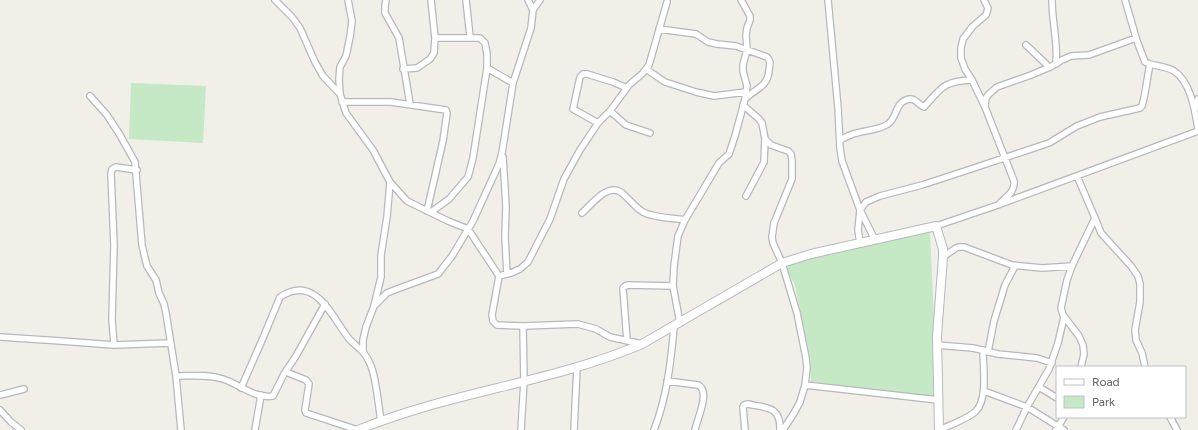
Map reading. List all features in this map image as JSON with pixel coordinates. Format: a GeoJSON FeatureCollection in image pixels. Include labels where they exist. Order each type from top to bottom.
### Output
{"type":"FeatureCollection","features":[{"type":"Feature","properties":{"kind":"street"},"geometry":{"type":"LineString","coordinates":[[275,0],[292,16],[300,28],[323,76],[340,94]]}},
{"type":"Feature","properties":{"kind":"street"},"geometry":{"type":"LineString","coordinates":[[348,0],[352,21],[346,56],[340,67],[339,79],[340,94],[346,113],[373,150],[390,182],[407,201],[468,229],[499,276],[492,315],[493,321],[497,325],[523,326],[578,324],[596,329],[610,337],[642,344]]}},
{"type":"Feature","properties":{"kind":"street"},"geometry":{"type":"LineString","coordinates":[[386,0],[386,13],[398,38],[410,104]]}},
{"type":"Feature","properties":{"kind":"street"},"geometry":{"type":"LineString","coordinates":[[403,69],[417,68],[430,59],[434,53],[435,38],[431,0]]}},
{"type":"Feature","properties":{"kind":"street"},"geometry":{"type":"LineString","coordinates":[[466,0],[470,37]]}},
{"type":"Feature","properties":{"kind":"street"},"geometry":{"type":"LineString","coordinates":[[528,0],[533,10]]}},
{"type":"Feature","properties":{"kind":"street"},"geometry":{"type":"LineString","coordinates":[[374,306],[387,293],[397,288],[438,274],[452,256],[473,221],[502,153],[514,83],[531,28],[533,10],[540,0]]}},
{"type":"Feature","properties":{"kind":"street"},"geometry":{"type":"LineString","coordinates":[[654,430],[667,380],[677,325],[673,286],[678,236],[685,220],[719,163],[729,154],[736,136],[745,99],[747,86],[743,65],[747,49],[746,35],[750,16],[741,0]]}},
{"type":"Feature","properties":{"kind":"street"},"geometry":{"type":"LineString","coordinates":[[828,0],[842,161],[860,210],[875,240]]}},
{"type":"Feature","properties":{"kind":"street"},"geometry":{"type":"LineString","coordinates":[[984,0],[988,8],[986,15],[972,26],[963,40],[961,58],[965,69],[985,107],[1014,181],[1014,187],[998,205]]}},
{"type":"Feature","properties":{"kind":"street"},"geometry":{"type":"LineString","coordinates":[[1052,0],[1053,23],[1057,42],[1056,64]]}},
{"type":"Feature","properties":{"kind":"street"},"geometry":{"type":"LineString","coordinates":[[286,372],[306,380],[309,384],[304,410],[306,414],[358,430],[419,408],[613,356],[642,344],[677,325],[782,263],[806,255],[936,226],[998,205],[1198,130],[1192,97],[1181,77],[1174,71],[1146,62],[1136,38],[1125,0]]}},
{"type":"Feature","properties":{"kind":"street"},"geometry":{"type":"LineString","coordinates":[[499,276],[520,269],[528,262],[550,219],[564,179],[580,150],[598,123],[610,111],[629,85],[646,70],[649,65],[667,2]]}},
{"type":"Feature","properties":{"kind":"street"},"geometry":{"type":"LineString","coordinates":[[659,29],[696,34],[708,42],[736,46],[767,57],[770,63],[767,82],[745,99]]}},
{"type":"Feature","properties":{"kind":"street"},"geometry":{"type":"LineString","coordinates":[[429,212],[449,199],[468,177],[473,158],[487,68],[485,43],[480,38],[435,38]]}},
{"type":"Feature","properties":{"kind":"street"},"geometry":{"type":"LineString","coordinates":[[985,107],[986,98],[997,87],[1032,75],[1071,56],[1089,55],[1136,38]]}},
{"type":"Feature","properties":{"kind":"street"},"geometry":{"type":"LineString","coordinates":[[1026,45],[1046,64],[1048,68]]}},
{"type":"Feature","properties":{"kind":"street"},"geometry":{"type":"LineString","coordinates":[[860,243],[858,230],[860,210],[866,202],[880,196],[922,185],[1049,143],[1077,126],[1100,117],[1140,108],[1146,93],[1150,64]]}},
{"type":"Feature","properties":{"kind":"street"},"geometry":{"type":"LineString","coordinates":[[487,68],[514,83]]}},
{"type":"Feature","properties":{"kind":"street"},"geometry":{"type":"LineString","coordinates":[[646,70],[665,82],[714,96],[746,92]]}},
{"type":"Feature","properties":{"kind":"street"},"geometry":{"type":"LineString","coordinates":[[598,123],[573,109],[580,77],[583,74],[587,74],[627,88]]}},
{"type":"Feature","properties":{"kind":"street"},"geometry":{"type":"LineString","coordinates":[[840,140],[855,133],[880,128],[889,124],[899,105],[905,100],[916,100],[924,108],[938,91],[948,83],[958,80],[972,80]]}},
{"type":"Feature","properties":{"kind":"street"},"geometry":{"type":"LineString","coordinates":[[90,96],[107,115],[120,135],[134,159],[137,170],[142,245],[147,266],[156,280],[158,292],[164,304],[176,376],[181,430]]}},
{"type":"Feature","properties":{"kind":"street"},"geometry":{"type":"LineString","coordinates":[[1195,110],[1198,99]]}},
{"type":"Feature","properties":{"kind":"street"},"geometry":{"type":"LineString","coordinates":[[342,102],[391,102],[445,109],[447,113],[443,141],[429,212]]}},
{"type":"Feature","properties":{"kind":"street"},"geometry":{"type":"LineString","coordinates":[[743,106],[759,119],[762,124],[765,140],[764,162],[746,196]]}},
{"type":"Feature","properties":{"kind":"street"},"geometry":{"type":"LineString","coordinates":[[610,111],[626,125],[650,133]]}},
{"type":"Feature","properties":{"kind":"street"},"geometry":{"type":"LineString","coordinates":[[765,140],[771,145],[788,151],[791,154],[792,179],[774,223],[772,243],[782,263],[797,313],[807,368],[805,384],[797,407],[782,430]]}},
{"type":"Feature","properties":{"kind":"street"},"geometry":{"type":"LineString","coordinates":[[502,153],[506,207],[505,237],[507,274]]}},
{"type":"Feature","properties":{"kind":"street"},"geometry":{"type":"LineString","coordinates":[[114,345],[112,318],[114,245],[111,174],[112,169],[116,167],[137,170]]}},
{"type":"Feature","properties":{"kind":"street"},"geometry":{"type":"LineString","coordinates":[[1077,176],[1101,233],[1131,266],[1138,276],[1140,284],[1140,302],[1135,330],[1136,340],[1142,353],[1145,366]]}},
{"type":"Feature","properties":{"kind":"street"},"geometry":{"type":"LineString","coordinates":[[363,352],[363,340],[366,327],[374,306],[381,277],[381,254],[387,217],[390,182]]}},
{"type":"Feature","properties":{"kind":"street"},"geometry":{"type":"LineString","coordinates":[[582,213],[605,192],[617,190],[643,212],[685,220]]}},
{"type":"Feature","properties":{"kind":"street"},"geometry":{"type":"LineString","coordinates":[[1081,366],[1084,354],[1083,345],[1079,336],[1061,311],[1067,280],[1072,266],[1095,218]]}},
{"type":"Feature","properties":{"kind":"street"},"geometry":{"type":"LineString","coordinates":[[936,226],[943,249],[937,344],[939,430],[974,413],[979,407],[984,391],[986,351],[1005,285],[1015,266]]}},
{"type":"Feature","properties":{"kind":"street"},"geometry":{"type":"LineString","coordinates":[[943,257],[956,248],[964,247],[1006,264],[1015,266],[1042,268],[1072,266]]}},
{"type":"Feature","properties":{"kind":"street"},"geometry":{"type":"LineString","coordinates":[[627,341],[623,288],[629,285],[673,286]]}},
{"type":"Feature","properties":{"kind":"street"},"geometry":{"type":"LineString","coordinates":[[241,388],[280,297],[285,293],[294,290],[303,290],[311,293],[324,304],[351,341],[363,352],[372,368],[381,421]]}},
{"type":"Feature","properties":{"kind":"street"},"geometry":{"type":"LineString","coordinates":[[176,376],[216,377],[248,391],[261,395],[273,396],[324,304]]}},
{"type":"Feature","properties":{"kind":"street"},"geometry":{"type":"LineString","coordinates":[[1016,430],[1052,363],[1064,317]]}},
{"type":"Feature","properties":{"kind":"street"},"geometry":{"type":"LineString","coordinates":[[521,430],[524,381],[523,326]]}},
{"type":"Feature","properties":{"kind":"street"},"geometry":{"type":"LineString","coordinates":[[0,337],[98,345],[170,343]]}},
{"type":"Feature","properties":{"kind":"street"},"geometry":{"type":"LineString","coordinates":[[937,344],[1037,358],[1052,363]]}},
{"type":"Feature","properties":{"kind":"street"},"geometry":{"type":"LineString","coordinates":[[574,430],[576,367]]}},
{"type":"Feature","properties":{"kind":"street"},"geometry":{"type":"LineString","coordinates":[[667,380],[701,386],[703,390],[702,407],[695,430]]}},
{"type":"Feature","properties":{"kind":"street"},"geometry":{"type":"LineString","coordinates":[[805,384],[938,400]]}},
{"type":"Feature","properties":{"kind":"street"},"geometry":{"type":"LineString","coordinates":[[1039,387],[1056,397]]}},
{"type":"Feature","properties":{"kind":"street"},"geometry":{"type":"LineString","coordinates":[[0,395],[24,389]]}},
{"type":"Feature","properties":{"kind":"street"},"geometry":{"type":"LineString","coordinates":[[984,391],[1027,407],[1060,429],[1064,418]]}},
{"type":"Feature","properties":{"kind":"street"},"geometry":{"type":"LineString","coordinates":[[255,430],[261,395]]}},
{"type":"Feature","properties":{"kind":"street"},"geometry":{"type":"LineString","coordinates":[[745,430],[743,408],[744,405],[748,404],[777,412],[782,430]]}},
{"type":"Feature","properties":{"kind":"street"},"geometry":{"type":"LineString","coordinates":[[0,410],[21,430]]}},
{"type":"Feature","properties":{"kind":"street"},"geometry":{"type":"LineString","coordinates":[[1170,430],[1171,420]]}},
{"type":"Feature","properties":{"kind":"street"},"geometry":{"type":"LineString","coordinates":[[1171,420],[1177,430]]}},
{"type":"Feature","properties":{"kind":"green space"},"geometry":{"type":"Polygon","coordinates":[[[131,83],[206,86],[203,143],[129,139],[131,83]]]}},
{"type":"Feature","properties":{"kind":"green space"},"geometry":{"type":"Polygon","coordinates":[[[930,232],[934,319],[933,396],[811,382],[811,361],[795,285],[787,269],[788,265],[822,255],[930,232]]]}}]}
